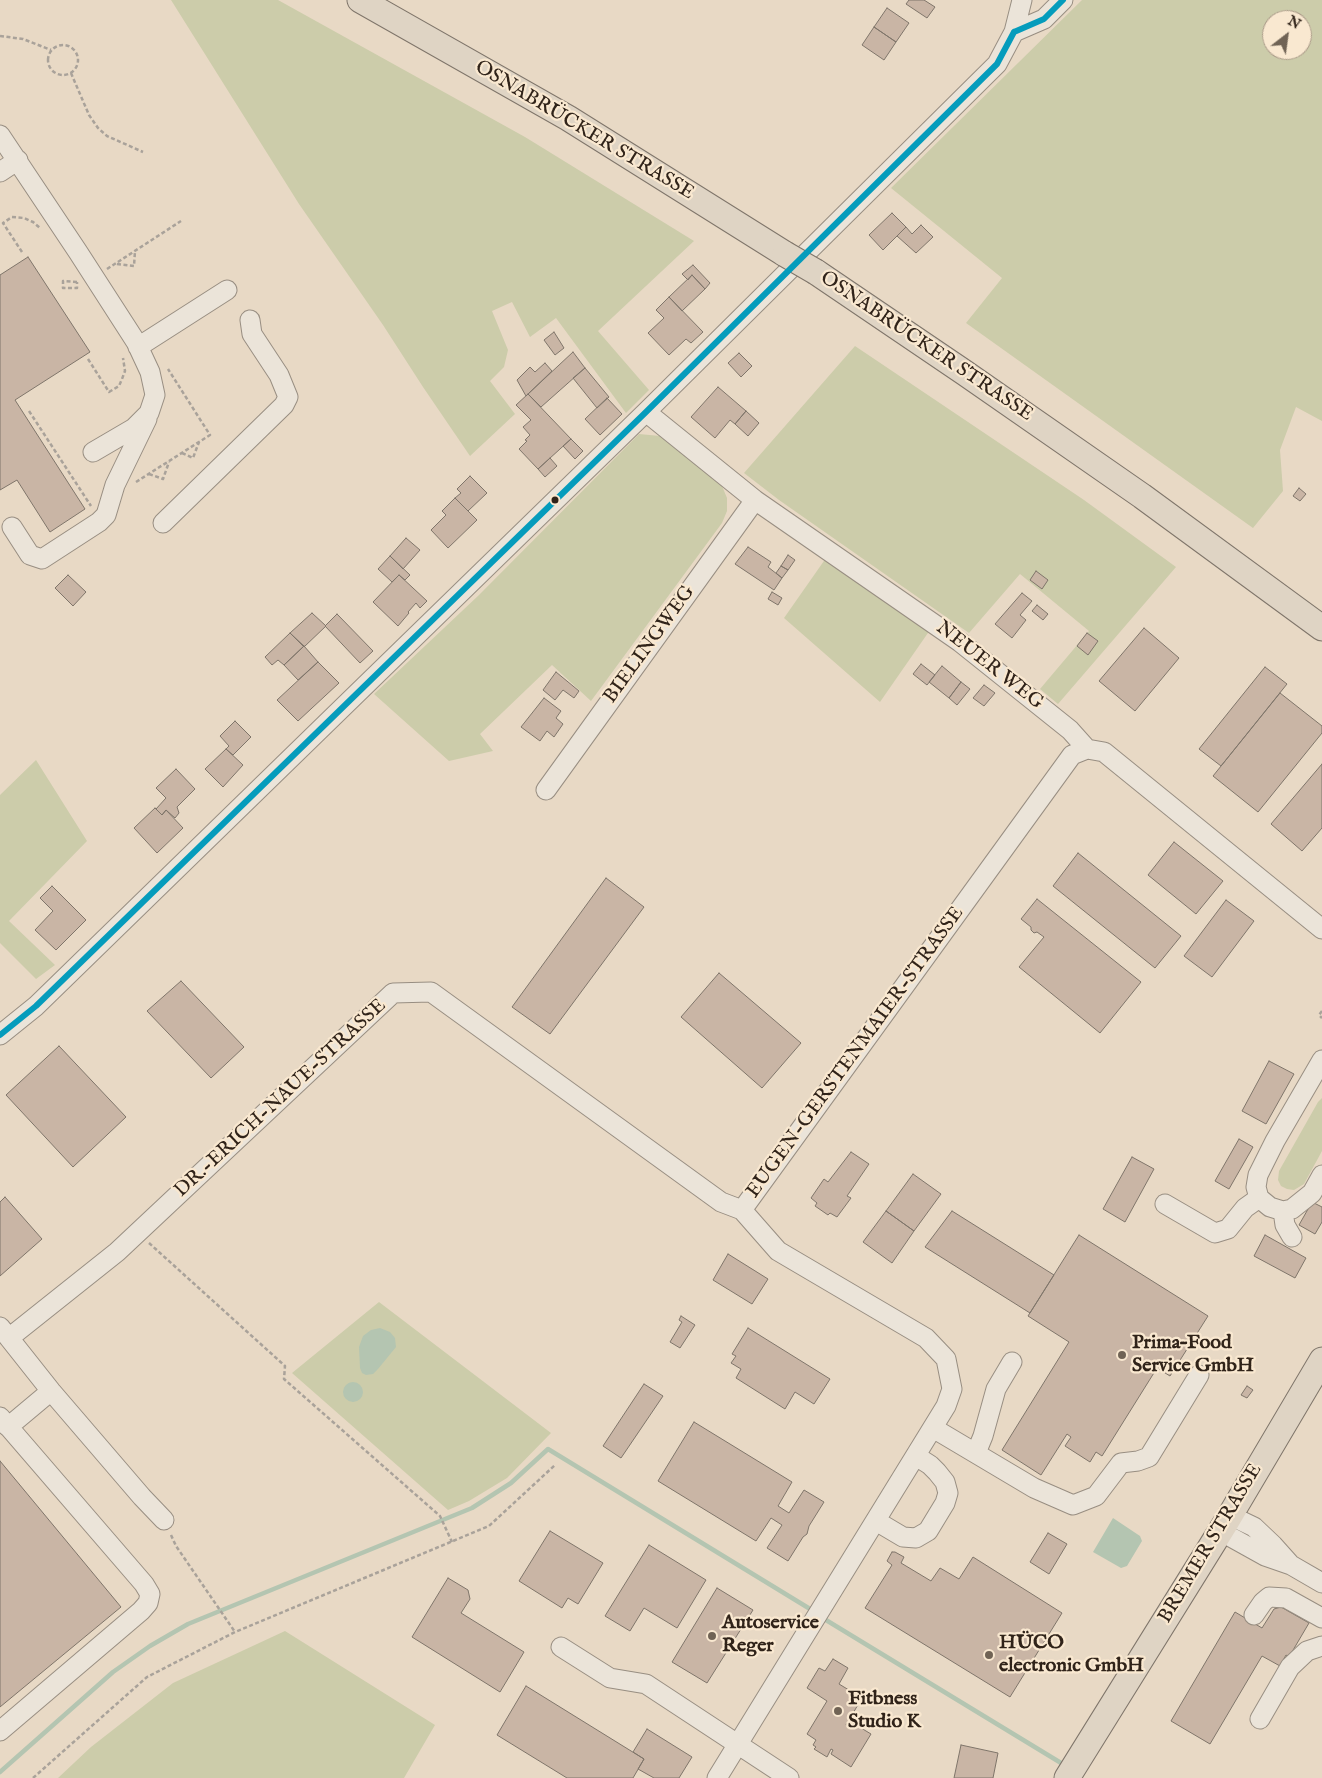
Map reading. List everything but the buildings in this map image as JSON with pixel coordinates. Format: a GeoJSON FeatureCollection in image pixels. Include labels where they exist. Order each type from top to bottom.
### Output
{"type":"FeatureCollection","features":[{"type":"Feature","properties":{"kind":"main road","name":"OSNABRÜCKER STRASSE"},"geometry":{"type":"LineString","coordinates":[[360,0],[568,118],[816,272],[966,373],[1142,496],[1322,628]]}},
{"type":"Feature","properties":{"kind":"main road","name":"BREMER STRASSE"},"geometry":{"type":"LineString","coordinates":[[1071,1772],[1225,1523],[1322,1360]]}},
{"type":"Feature","properties":{"kind":"street"},"geometry":{"type":"LineString","coordinates":[[0,1035],[36,1006],[646,412],[996,64],[1014,32],[1022,0]]}},
{"type":"Feature","properties":{"kind":"street"},"geometry":{"type":"LineString","coordinates":[[1014,32],[1044,19],[1063,0]]}},
{"type":"Feature","properties":{"kind":"street"},"geometry":{"type":"LineString","coordinates":[[1,134],[96,279],[136,346],[150,372],[155,395],[149,413],[109,500],[106,515],[99,522],[42,559],[30,556],[12,527]]}},
{"type":"Feature","properties":{"kind":"street"},"geometry":{"type":"LineString","coordinates":[[0,172],[18,160]]}},
{"type":"Feature","properties":{"kind":"street"},"geometry":{"type":"LineString","coordinates":[[136,346],[227,290]]}},
{"type":"Feature","properties":{"kind":"street"},"geometry":{"type":"LineString","coordinates":[[163,523],[284,405],[288,397],[279,375],[252,334],[250,320]]}},
{"type":"Feature","properties":{"kind":"street","name":"NEUER WEG"},"geometry":{"type":"LineString","coordinates":[[646,412],[755,500],[960,642],[1070,730],[1087,749],[1104,752],[1322,929]]}},
{"type":"Feature","properties":{"kind":"street"},"geometry":{"type":"LineString","coordinates":[[93,452],[134,428],[149,413]]}},
{"type":"Feature","properties":{"kind":"street","name":"BIELINGWEG"},"geometry":{"type":"LineString","coordinates":[[546,790],[755,500]]}},
{"type":"Feature","properties":{"kind":"street","name":"EUGEN-GERSTENMAIER-STRASSE"},"geometry":{"type":"LineString","coordinates":[[716,1778],[819,1615],[933,1428],[946,1406],[952,1389],[946,1359],[926,1338],[778,1251],[742,1210],[1072,755],[1087,749]]}},
{"type":"Feature","properties":{"kind":"street","name":"DR.-ERICH-NAUE-STRASSE"},"geometry":{"type":"LineString","coordinates":[[164,1520],[51,1391],[5,1333],[139,1233],[393,993],[431,992],[721,1202],[742,1210]]}},
{"type":"Feature","properties":{"kind":"street"},"geometry":{"type":"LineString","coordinates":[[1321,1063],[1275,1140],[1258,1175],[1256,1187],[1259,1198],[1270,1208],[1283,1211],[1292,1209],[1312,1193],[1322,1175]]}},
{"type":"Feature","properties":{"kind":"street"},"geometry":{"type":"LineString","coordinates":[[1165,1204],[1215,1232],[1228,1229],[1245,1208],[1259,1198]]}},
{"type":"Feature","properties":{"kind":"street"},"geometry":{"type":"LineString","coordinates":[[1283,1211],[1285,1225],[1292,1237]]}},
{"type":"Feature","properties":{"kind":"street"},"geometry":{"type":"LineString","coordinates":[[976,1453],[983,1436],[996,1389],[1012,1362]]}},
{"type":"Feature","properties":{"kind":"street"},"geometry":{"type":"LineString","coordinates":[[933,1428],[1034,1488],[1073,1505],[1096,1496],[1121,1462],[1138,1462],[1149,1457],[1198,1375]]}},
{"type":"Feature","properties":{"kind":"street"},"geometry":{"type":"LineString","coordinates":[[0,1731],[141,1611],[148,1603],[150,1594],[144,1584],[4,1422],[51,1391]]}},
{"type":"Feature","properties":{"kind":"street"},"geometry":{"type":"LineString","coordinates":[[876,1521],[903,1536],[916,1538],[928,1531],[945,1502],[948,1492],[945,1482],[937,1472],[916,1456]]}},
{"type":"Feature","properties":{"kind":"street"},"geometry":{"type":"LineString","coordinates":[[1225,1523],[1254,1527],[1291,1565],[1322,1582]]}},
{"type":"Feature","properties":{"kind":"street"},"geometry":{"type":"LineString","coordinates":[[1254,1615],[1269,1597],[1286,1598],[1322,1618]]}},
{"type":"Feature","properties":{"kind":"street"},"geometry":{"type":"LineString","coordinates":[[1260,1719],[1290,1667],[1307,1651],[1322,1646]]}},
{"type":"Feature","properties":{"kind":"street"},"geometry":{"type":"LineString","coordinates":[[561,1647],[610,1678],[646,1684],[789,1778]]}},
{"type":"Feature","properties":{"kind":"path"},"geometry":{"type":"LineString","coordinates":[[0,36],[23,39],[51,50]]}},
{"type":"Feature","properties":{"kind":"path"},"geometry":{"type":"LineString","coordinates":[[56,46],[68,46],[74,50],[78,59],[71,72],[66,75],[54,72],[47,62],[51,50],[56,46]]}},
{"type":"Feature","properties":{"kind":"path"},"geometry":{"type":"LineString","coordinates":[[71,72],[89,115],[98,128],[107,136],[143,152]]}},
{"type":"Feature","properties":{"kind":"path"},"geometry":{"type":"LineString","coordinates":[[116,264],[134,266],[135,252]]}},
{"type":"Feature","properties":{"kind":"path"},"geometry":{"type":"LineString","coordinates":[[78,281],[77,288],[63,288],[63,282],[78,281]]}},
{"type":"Feature","properties":{"kind":"path"},"geometry":{"type":"LineString","coordinates":[[88,359],[110,392],[119,386],[136,346],[210,435],[136,482]]}},
{"type":"Feature","properties":{"kind":"path"},"geometry":{"type":"LineString","coordinates":[[29,411],[94,510],[109,500]]}},
{"type":"Feature","properties":{"kind":"path"},"geometry":{"type":"LineString","coordinates":[[182,453],[193,458],[199,442]]}},
{"type":"Feature","properties":{"kind":"path"},"geometry":{"type":"LineString","coordinates":[[149,474],[163,479],[169,461]]}},
{"type":"Feature","properties":{"kind":"path"},"geometry":{"type":"LineString","coordinates":[[1322,1011],[1319,1015],[1322,1018]]}},
{"type":"Feature","properties":{"kind":"path"},"geometry":{"type":"LineString","coordinates":[[139,1233],[285,1366],[284,1379],[440,1516],[452,1542]]}},
{"type":"Feature","properties":{"kind":"path"},"geometry":{"type":"LineString","coordinates":[[33,1778],[148,1677],[235,1632],[489,1526],[555,1465]]}},
{"type":"Feature","properties":{"kind":"path"},"geometry":{"type":"LineString","coordinates":[[164,1520],[176,1546],[235,1632]]}},
{"type":"Feature","properties":{"kind":"shaded area"},"geometry":{"type":"Polygon","coordinates":[[[171,0],[278,0],[525,137],[694,241],[598,331],[649,390],[626,413],[556,318],[530,337],[512,302],[492,311],[508,350],[504,367],[490,381],[515,414],[470,456],[383,325],[299,204],[171,0]]]}},
{"type":"Feature","properties":{"kind":"shaded area"},"geometry":{"type":"Polygon","coordinates":[[[1082,0],[1322,0],[1322,421],[1296,407],[1280,450],[1283,491],[1253,528],[966,323],[1002,278],[891,188],[1082,0]]]}},
{"type":"Feature","properties":{"kind":"shaded area"},"geometry":{"type":"Polygon","coordinates":[[[855,346],[1084,500],[1176,567],[1058,704],[1040,689],[1089,631],[1020,574],[969,633],[779,500],[744,473],[855,346]]]}},
{"type":"Feature","properties":{"kind":"shaded area"},"geometry":{"type":"Polygon","coordinates":[[[639,434],[660,436],[722,486],[727,498],[727,511],[722,523],[591,701],[552,665],[480,734],[493,751],[449,761],[374,694],[479,595],[639,434]]]}},
{"type":"Feature","properties":{"kind":"shaded area"},"geometry":{"type":"Polygon","coordinates":[[[826,558],[930,630],[880,702],[784,618],[826,558]]]}},
{"type":"Feature","properties":{"kind":"shaded area"},"geometry":{"type":"Polygon","coordinates":[[[36,760],[87,841],[9,921],[55,965],[36,979],[0,943],[0,795],[36,760]]]}},
{"type":"Feature","properties":{"kind":"shaded area"},"geometry":{"type":"Polygon","coordinates":[[[1322,1098],[1322,1151],[1304,1184],[1294,1190],[1287,1189],[1281,1186],[1278,1180],[1279,1171],[1322,1098]]]}},
{"type":"Feature","properties":{"kind":"shaded area"},"geometry":{"type":"Polygon","coordinates":[[[379,1302],[551,1433],[507,1478],[469,1501],[448,1510],[292,1373],[379,1302]]]}},
{"type":"Feature","properties":{"kind":"shaded area"},"geometry":{"type":"Polygon","coordinates":[[[380,1328],[390,1332],[395,1338],[396,1347],[373,1374],[366,1375],[362,1373],[360,1368],[359,1347],[363,1336],[371,1330],[380,1328]]]}},
{"type":"Feature","properties":{"kind":"shaded area"},"geometry":{"type":"Polygon","coordinates":[[[353,1382],[360,1385],[363,1392],[360,1399],[353,1402],[346,1399],[343,1392],[346,1385],[353,1382]]]}},
{"type":"Feature","properties":{"kind":"shaded area"},"geometry":{"type":"Polygon","coordinates":[[[1113,1518],[1140,1536],[1142,1541],[1127,1566],[1121,1568],[1093,1552],[1113,1518]]]}},
{"type":"Feature","properties":{"kind":"shaded area"},"geometry":{"type":"Polygon","coordinates":[[[285,1631],[435,1725],[404,1778],[58,1778],[91,1747],[173,1683],[285,1631]]]}},
{"type":"Feature","properties":{"kind":"waterway"},"geometry":{"type":"LineString","coordinates":[[0,1772],[113,1672],[150,1646],[188,1624],[472,1508],[511,1483],[548,1449],[815,1612]]}},
{"type":"Feature","properties":{"kind":"waterway"},"geometry":{"type":"LineString","coordinates":[[821,1617],[1066,1766]]}},
{"type":"Feature","properties":{"kind":"transit line"},"geometry":{"type":"LineString","coordinates":[[1014,32],[1044,19],[1063,0]]}},
{"type":"Feature","properties":{"kind":"transit line"},"geometry":{"type":"LineString","coordinates":[[0,1035],[36,1006],[646,412],[997,64],[1014,32]]}},
{"type":"Feature","properties":{"kind":"place","name":"Prima–Food Service GmbH"},"geometry":{"type":"Point","coordinates":[1122,1355]}},
{"type":"Feature","properties":{"kind":"place","name":"Autoservice Reger"},"geometry":{"type":"Point","coordinates":[712,1636]}},
{"type":"Feature","properties":{"kind":"place","name":"HÜCO electronic GmbH"},"geometry":{"type":"Point","coordinates":[989,1655]}},
{"type":"Feature","properties":{"kind":"place","name":"Fitbness Studio K"},"geometry":{"type":"Point","coordinates":[838,1711]}}]}
